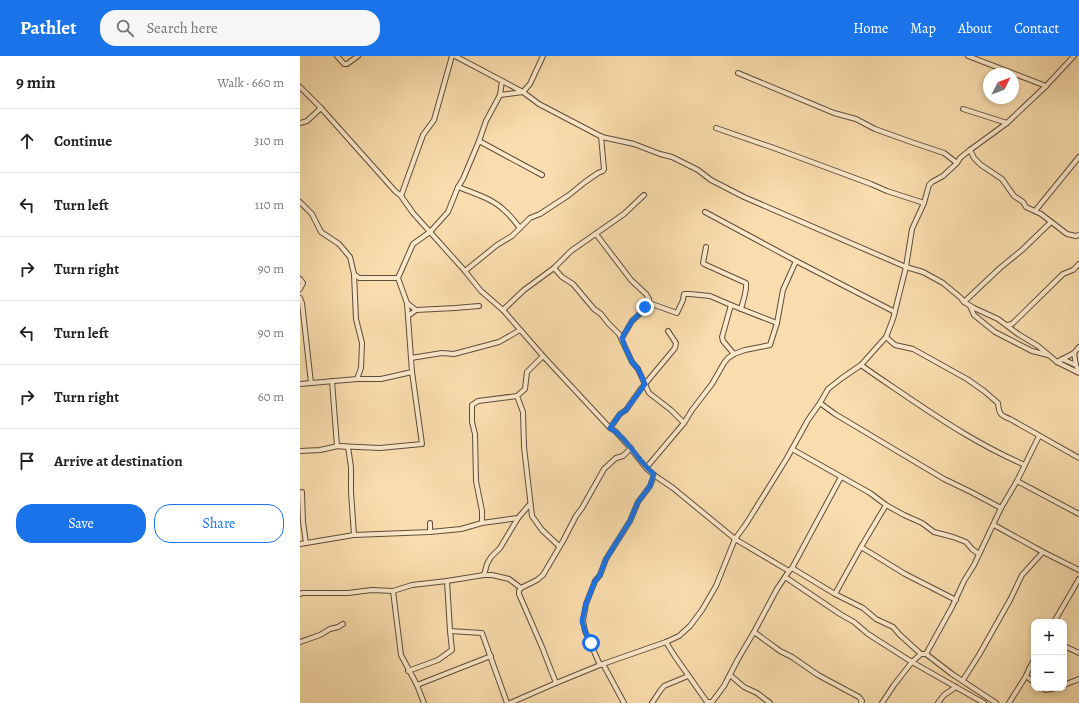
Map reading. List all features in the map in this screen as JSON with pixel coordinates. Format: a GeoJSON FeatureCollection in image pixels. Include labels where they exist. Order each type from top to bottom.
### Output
{"type":"FeatureCollection","features":[{"type":"Feature","properties":{"kind":"street"},"geometry":{"type":"LineString","coordinates":[[337,56],[344,64],[347,64],[358,56]]}},
{"type":"Feature","properties":{"kind":"street"},"geometry":{"type":"LineString","coordinates":[[401,196],[423,135],[434,120],[452,56]]}},
{"type":"Feature","properties":{"kind":"street"},"geometry":{"type":"LineString","coordinates":[[455,56],[523,92],[539,104],[601,136],[634,144],[672,157],[698,170],[711,180],[744,197],[906,267],[923,272],[943,283],[964,302],[998,318],[1011,326],[1018,334],[1038,346],[1058,362],[1079,373]]}},
{"type":"Feature","properties":{"kind":"street"},"geometry":{"type":"LineString","coordinates":[[500,95],[523,92],[530,84],[543,56]]}},
{"type":"Feature","properties":{"kind":"street"},"geometry":{"type":"LineString","coordinates":[[968,56],[1046,86]]}},
{"type":"Feature","properties":{"kind":"street"},"geometry":{"type":"LineString","coordinates":[[510,703],[602,665],[666,642],[679,636],[690,626],[702,610],[716,586],[735,539],[746,524],[828,389],[861,365],[886,337],[893,320],[906,267],[912,229],[924,203],[929,185],[957,163],[960,158],[1006,123],[1046,86],[1074,56]]}},
{"type":"Feature","properties":{"kind":"street"},"geometry":{"type":"LineString","coordinates":[[738,73],[834,113],[856,119],[875,129],[944,153],[957,163]]}},
{"type":"Feature","properties":{"kind":"street"},"geometry":{"type":"LineString","coordinates":[[332,381],[337,446],[380,448],[422,444],[412,372],[407,303],[398,278],[413,244],[430,232],[448,212],[479,141],[486,121],[500,95],[502,81]]}},
{"type":"Feature","properties":{"kind":"street"},"geometry":{"type":"LineString","coordinates":[[300,87],[401,196],[481,291],[503,310],[543,356],[610,428],[615,431],[631,448],[646,468],[673,488],[735,539],[863,608],[876,619],[893,627],[900,635],[924,654],[996,703]]}},
{"type":"Feature","properties":{"kind":"street"},"geometry":{"type":"LineString","coordinates":[[300,123],[307,120],[321,108]]}},
{"type":"Feature","properties":{"kind":"street"},"geometry":{"type":"LineString","coordinates":[[963,109],[1006,123]]}},
{"type":"Feature","properties":{"kind":"street"},"geometry":{"type":"LineString","coordinates":[[716,128],[774,148],[887,191],[924,203]]}},
{"type":"Feature","properties":{"kind":"street"},"geometry":{"type":"LineString","coordinates":[[465,271],[497,245],[512,236],[530,218],[540,214],[603,171],[601,136]]}},
{"type":"Feature","properties":{"kind":"street"},"geometry":{"type":"LineString","coordinates":[[479,141],[542,175]]}},
{"type":"Feature","properties":{"kind":"street"},"geometry":{"type":"LineString","coordinates":[[970,150],[974,158],[981,165],[1002,179],[1014,196],[1023,202],[1026,207],[1035,211],[1067,234],[1076,236],[1079,235]]}},
{"type":"Feature","properties":{"kind":"street"},"geometry":{"type":"LineString","coordinates":[[1035,211],[1079,157]]}},
{"type":"Feature","properties":{"kind":"street"},"geometry":{"type":"LineString","coordinates":[[458,187],[485,198],[505,210],[520,228]]}},
{"type":"Feature","properties":{"kind":"street"},"geometry":{"type":"LineString","coordinates":[[503,310],[524,290],[554,268],[571,252],[624,214],[644,195]]}},
{"type":"Feature","properties":{"kind":"street"},"geometry":{"type":"LineString","coordinates":[[300,202],[312,214],[321,232],[339,244],[350,257],[354,274],[356,319],[362,343],[361,368],[357,379]]}},
{"type":"Feature","properties":{"kind":"street"},"geometry":{"type":"LineString","coordinates":[[705,212],[895,312]]}},
{"type":"Feature","properties":{"kind":"street"},"geometry":{"type":"LineString","coordinates":[[964,302],[1051,222]]}},
{"type":"Feature","properties":{"kind":"street"},"geometry":{"type":"LineString","coordinates":[[596,234],[631,280],[646,294],[649,299],[649,303]]}},
{"type":"Feature","properties":{"kind":"street"},"geometry":{"type":"LineString","coordinates":[[706,247],[704,264],[746,283],[741,309]]}},
{"type":"Feature","properties":{"kind":"street"},"geometry":{"type":"LineString","coordinates":[[646,468],[684,423],[712,384],[728,358],[744,350],[770,345],[777,323],[783,290],[796,261]]}},
{"type":"Feature","properties":{"kind":"street"},"geometry":{"type":"LineString","coordinates":[[1011,326],[1063,274],[1072,270],[1079,264]]}},
{"type":"Feature","properties":{"kind":"street"},"geometry":{"type":"LineString","coordinates":[[554,268],[562,277],[573,284],[594,309],[601,314],[622,338],[632,362],[638,369],[649,393],[671,410],[684,423]]}},
{"type":"Feature","properties":{"kind":"street"},"geometry":{"type":"LineString","coordinates":[[354,274],[359,278],[398,278]]}},
{"type":"Feature","properties":{"kind":"street"},"geometry":{"type":"LineString","coordinates":[[300,279],[303,284],[300,289]]}},
{"type":"Feature","properties":{"kind":"street"},"geometry":{"type":"LineString","coordinates":[[649,303],[677,313],[684,294],[710,296],[777,323]]}},
{"type":"Feature","properties":{"kind":"street"},"geometry":{"type":"LineString","coordinates":[[300,298],[302,303],[311,382]]}},
{"type":"Feature","properties":{"kind":"street"},"geometry":{"type":"LineString","coordinates":[[407,303],[416,310]]}},
{"type":"Feature","properties":{"kind":"street"},"geometry":{"type":"LineString","coordinates":[[622,338],[632,321],[649,303]]}},
{"type":"Feature","properties":{"kind":"street"},"geometry":{"type":"LineString","coordinates":[[731,305],[722,337],[723,341],[734,354]]}},
{"type":"Feature","properties":{"kind":"street"},"geometry":{"type":"LineString","coordinates":[[970,305],[974,315],[995,332],[1032,351],[1050,356]]}},
{"type":"Feature","properties":{"kind":"street"},"geometry":{"type":"LineString","coordinates":[[408,316],[416,310],[479,306]]}},
{"type":"Feature","properties":{"kind":"street"},"geometry":{"type":"LineString","coordinates":[[411,358],[442,353],[454,354],[499,342],[520,330]]}},
{"type":"Feature","properties":{"kind":"street"},"geometry":{"type":"LineString","coordinates":[[610,428],[676,346],[676,343],[668,331]]}},
{"type":"Feature","properties":{"kind":"street"},"geometry":{"type":"LineString","coordinates":[[886,337],[895,345],[914,349],[967,379],[998,403],[999,412],[1002,416],[1079,458]]}},
{"type":"Feature","properties":{"kind":"street"},"geometry":{"type":"LineString","coordinates":[[1058,362],[1074,353],[1079,347]]}},
{"type":"Feature","properties":{"kind":"street"},"geometry":{"type":"LineString","coordinates":[[1074,353],[1079,373]]}},
{"type":"Feature","properties":{"kind":"street"},"geometry":{"type":"LineString","coordinates":[[482,523],[482,511],[476,481],[475,434],[472,422],[472,405],[478,401],[516,396],[525,389],[527,372],[543,356]]}},
{"type":"Feature","properties":{"kind":"street"},"geometry":{"type":"LineString","coordinates":[[1062,359],[1076,365]]}},
{"type":"Feature","properties":{"kind":"street"},"geometry":{"type":"LineString","coordinates":[[861,365],[938,418],[974,440],[1025,466]]}},
{"type":"Feature","properties":{"kind":"street"},"geometry":{"type":"LineString","coordinates":[[300,384],[381,378],[412,372]]}},
{"type":"Feature","properties":{"kind":"street"},"geometry":{"type":"LineString","coordinates":[[516,396],[523,412],[524,447],[532,516],[542,530],[559,546]]}},
{"type":"Feature","properties":{"kind":"street"},"geometry":{"type":"LineString","coordinates":[[820,403],[835,414],[944,479],[1001,508]]}},
{"type":"Feature","properties":{"kind":"street"},"geometry":{"type":"LineString","coordinates":[[882,703],[912,662],[924,654],[956,600],[964,580],[974,565],[1001,508],[1025,466],[1039,436]]}},
{"type":"Feature","properties":{"kind":"street"},"geometry":{"type":"LineString","coordinates":[[300,451],[320,450],[338,446],[348,447],[351,467],[354,536]]}},
{"type":"Feature","properties":{"kind":"street"},"geometry":{"type":"LineString","coordinates":[[556,683],[519,591],[521,588],[543,575],[604,469],[616,458],[623,456],[631,448]]}},
{"type":"Feature","properties":{"kind":"street"},"geometry":{"type":"LineString","coordinates":[[792,449],[870,493],[886,505],[922,523],[934,532],[966,542],[979,554]]}},
{"type":"Feature","properties":{"kind":"street"},"geometry":{"type":"LineString","coordinates":[[624,703],[602,665],[585,631],[582,621],[586,604],[595,581],[600,575],[606,559],[630,521],[638,502],[650,486],[654,474]]}},
{"type":"Feature","properties":{"kind":"street"},"geometry":{"type":"LineString","coordinates":[[666,642],[707,702],[709,703],[714,700],[730,675],[777,589],[791,570],[841,477]]}},
{"type":"Feature","properties":{"kind":"street"},"geometry":{"type":"LineString","coordinates":[[1017,481],[1079,514]]}},
{"type":"Feature","properties":{"kind":"street"},"geometry":{"type":"LineString","coordinates":[[302,492],[303,522],[306,543]]}},
{"type":"Feature","properties":{"kind":"street"},"geometry":{"type":"LineString","coordinates":[[484,574],[491,557],[500,548],[519,516],[530,504]]}},
{"type":"Feature","properties":{"kind":"street"},"geometry":{"type":"LineString","coordinates":[[835,594],[886,505]]}},
{"type":"Feature","properties":{"kind":"street"},"geometry":{"type":"LineString","coordinates":[[300,544],[354,536],[461,529],[482,523],[519,516],[532,516]]}},
{"type":"Feature","properties":{"kind":"street"},"geometry":{"type":"LineString","coordinates":[[430,524],[430,532]]}},
{"type":"Feature","properties":{"kind":"street"},"geometry":{"type":"LineString","coordinates":[[994,525],[1079,570]]}},
{"type":"Feature","properties":{"kind":"street"},"geometry":{"type":"LineString","coordinates":[[861,547],[905,574],[956,600]]}},
{"type":"Feature","properties":{"kind":"street"},"geometry":{"type":"LineString","coordinates":[[963,680],[1010,600],[1022,575],[1043,552]]}},
{"type":"Feature","properties":{"kind":"street"},"geometry":{"type":"LineString","coordinates":[[300,594],[393,590],[412,585],[447,581],[484,574],[509,579],[521,588]]}},
{"type":"Feature","properties":{"kind":"street"},"geometry":{"type":"LineString","coordinates":[[785,577],[854,622],[868,634],[912,662],[984,703]]}},
{"type":"Feature","properties":{"kind":"street"},"geometry":{"type":"LineString","coordinates":[[1056,619],[1079,579]]}},
{"type":"Feature","properties":{"kind":"street"},"geometry":{"type":"LineString","coordinates":[[408,671],[438,660],[452,650],[447,581]]}},
{"type":"Feature","properties":{"kind":"street"},"geometry":{"type":"LineString","coordinates":[[393,590],[401,655],[408,671],[417,685],[424,703]]}},
{"type":"Feature","properties":{"kind":"street"},"geometry":{"type":"LineString","coordinates":[[300,642],[320,635],[343,624]]}},
{"type":"Feature","properties":{"kind":"street"},"geometry":{"type":"LineString","coordinates":[[450,631],[482,633],[507,703]]}},
{"type":"Feature","properties":{"kind":"street"},"geometry":{"type":"LineString","coordinates":[[754,632],[780,651],[792,657],[818,675],[859,697],[862,700],[861,703]]}},
{"type":"Feature","properties":{"kind":"street"},"geometry":{"type":"LineString","coordinates":[[1067,648],[1079,654]]}},
{"type":"Feature","properties":{"kind":"street"},"geometry":{"type":"LineString","coordinates":[[417,685],[491,656]]}},
{"type":"Feature","properties":{"kind":"street"},"geometry":{"type":"LineString","coordinates":[[1008,703],[1031,666]]}},
{"type":"Feature","properties":{"kind":"street"},"geometry":{"type":"LineString","coordinates":[[730,675],[744,687],[757,693],[770,703]]}},
{"type":"Feature","properties":{"kind":"street"},"geometry":{"type":"LineString","coordinates":[[652,703],[664,686],[688,676]]}},
{"type":"Feature","properties":{"kind":"street"},"geometry":{"type":"LineString","coordinates":[[1026,676],[1031,680]]}},
{"type":"Feature","properties":{"kind":"street"},"geometry":{"type":"LineString","coordinates":[[1067,685],[1079,680]]}},
{"type":"Feature","properties":{"kind":"street"},"geometry":{"type":"LineString","coordinates":[[938,703],[944,695],[956,687]]}},
{"type":"Feature","properties":{"kind":"route"},"geometry":{"type":"LineString","coordinates":[[591,643],[582,621],[586,604],[606,559],[630,521],[638,502],[650,486],[654,474],[646,468],[631,448],[615,431],[610,428],[620,414],[626,410],[645,384],[638,369],[632,362],[622,338],[632,321],[645,307]]}}]}
